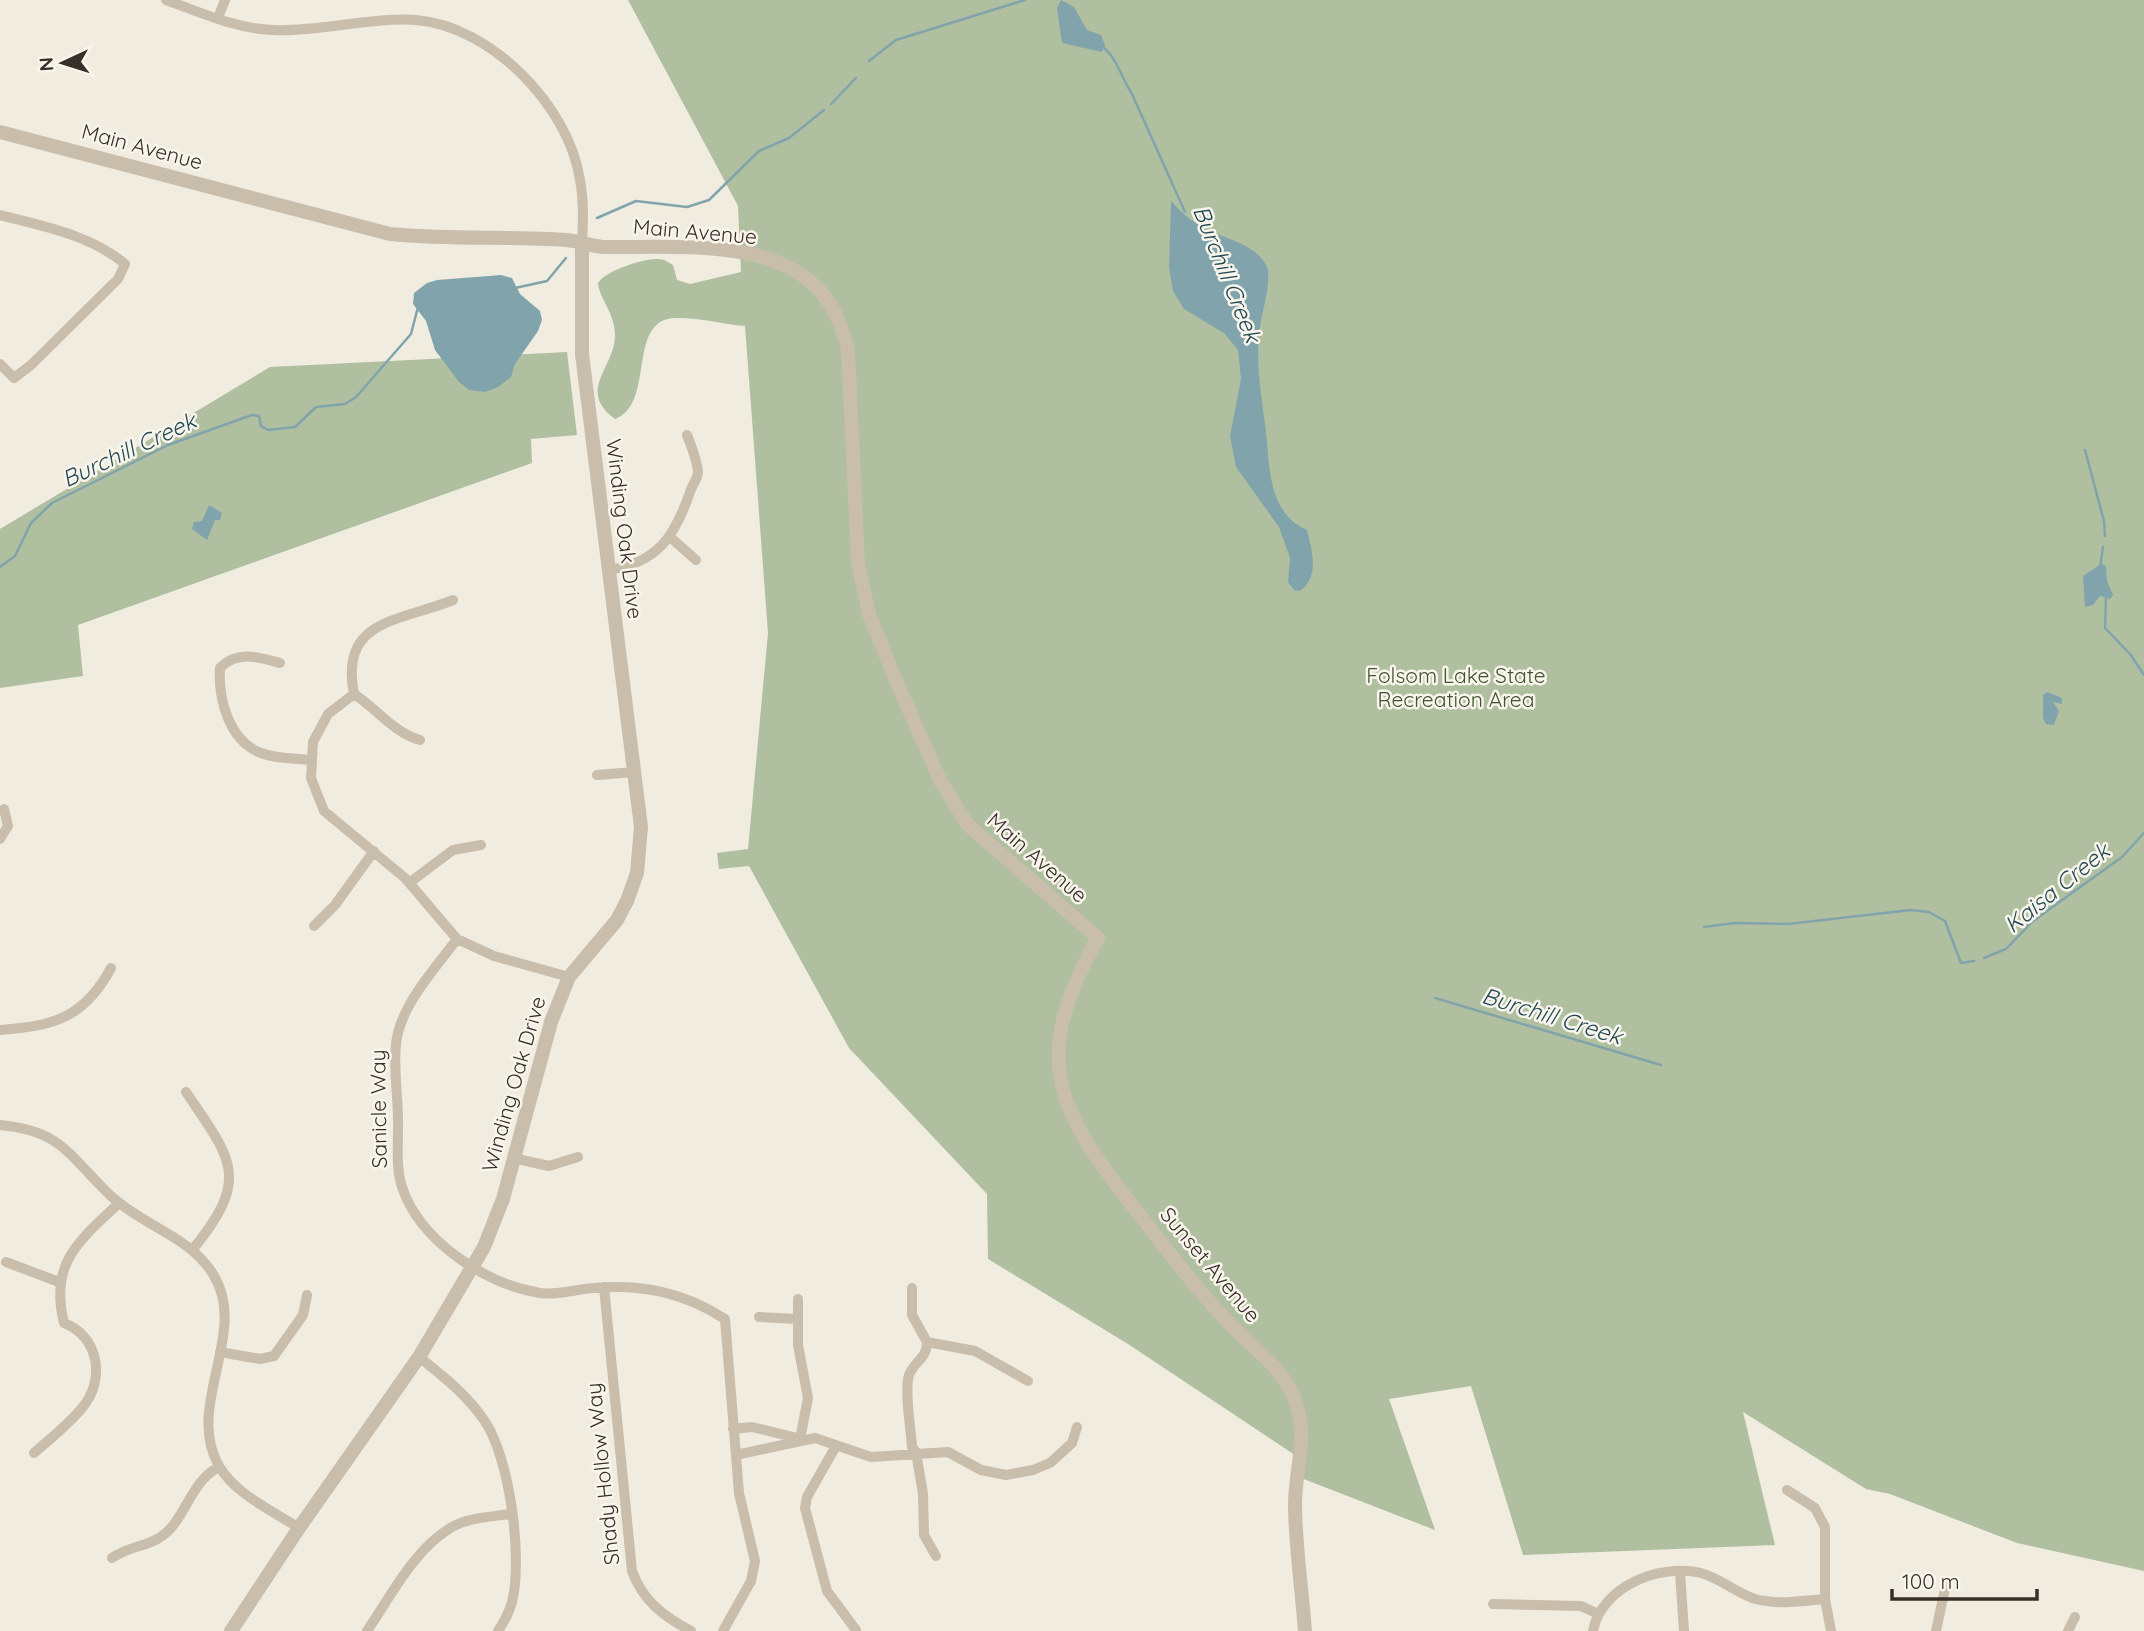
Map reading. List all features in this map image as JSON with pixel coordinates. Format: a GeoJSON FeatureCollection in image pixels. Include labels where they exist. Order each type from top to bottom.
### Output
{"type":"FeatureCollection","features":[{"type":"Feature","properties":{"kind":"street"},"geometry":{"type":"LineString","coordinates":[[166,0],[218,18],[273,30],[414,20],[449,27],[482,42],[519,71],[536,89],[568,143],[580,179],[582,244]]}},
{"type":"Feature","properties":{"kind":"street"},"geometry":{"type":"LineString","coordinates":[[218,18],[225,0]]}},
{"type":"Feature","properties":{"kind":"street","name":"Main Avenue"},"geometry":{"type":"LineString","coordinates":[[0,132],[390,234],[445,239],[566,240],[582,244],[675,247],[747,254],[775,260],[798,272],[828,299],[839,319],[848,350],[858,563],[869,614],[941,782],[968,825],[1098,938]]}},
{"type":"Feature","properties":{"kind":"street"},"geometry":{"type":"LineString","coordinates":[[0,215],[76,237],[111,252],[125,264],[118,279],[31,365],[14,378],[0,364]]}},
{"type":"Feature","properties":{"kind":"street","name":"Winding Oak Drive"},"geometry":{"type":"LineString","coordinates":[[231,1631],[299,1528],[419,1357],[474,1266],[503,1199],[551,1022],[569,977],[617,920],[634,886],[641,845],[582,354],[582,244]]}},
{"type":"Feature","properties":{"kind":"street"},"geometry":{"type":"LineString","coordinates":[[608,569],[642,560],[670,537],[682,517],[698,475],[687,435]]}},
{"type":"Feature","properties":{"kind":"street"},"geometry":{"type":"LineString","coordinates":[[670,537],[696,559]]}},
{"type":"Feature","properties":{"kind":"street"},"geometry":{"type":"LineString","coordinates":[[420,740],[409,737],[375,707],[354,694],[351,675],[354,649],[366,633],[453,600]]}},
{"type":"Feature","properties":{"kind":"street"},"geometry":{"type":"LineString","coordinates":[[280,663],[242,656],[227,661],[220,668],[221,695],[230,724],[243,742],[260,753],[310,760]]}},
{"type":"Feature","properties":{"kind":"street"},"geometry":{"type":"LineString","coordinates":[[354,694],[324,719],[313,742],[310,760],[314,792],[324,811],[409,883],[457,939],[494,956],[569,977]]}},
{"type":"Feature","properties":{"kind":"street"},"geometry":{"type":"LineString","coordinates":[[597,775],[634,772]]}},
{"type":"Feature","properties":{"kind":"street"},"geometry":{"type":"LineString","coordinates":[[0,839],[8,826],[4,808]]}},
{"type":"Feature","properties":{"kind":"street"},"geometry":{"type":"LineString","coordinates":[[409,883],[453,850],[481,845]]}},
{"type":"Feature","properties":{"kind":"street"},"geometry":{"type":"LineString","coordinates":[[314,926],[335,905],[374,851]]}},
{"type":"Feature","properties":{"kind":"street","name":"Sunset Avenue"},"geometry":{"type":"LineString","coordinates":[[1098,938],[1070,992],[1061,1023],[1059,1072],[1064,1093],[1074,1124],[1095,1158],[1229,1323],[1276,1368],[1294,1397],[1303,1444],[1295,1508],[1306,1631]]}},
{"type":"Feature","properties":{"kind":"street","name":"Sanicle Way"},"geometry":{"type":"LineString","coordinates":[[457,939],[411,1004],[396,1042],[397,1160],[402,1188],[416,1219],[433,1236],[474,1266],[508,1283],[542,1293],[627,1285],[662,1290],[708,1308],[725,1319],[733,1429]]}},
{"type":"Feature","properties":{"kind":"street"},"geometry":{"type":"LineString","coordinates":[[0,1030],[30,1028],[73,1012],[98,993],[111,968]]}},
{"type":"Feature","properties":{"kind":"street"},"geometry":{"type":"LineString","coordinates":[[186,1092],[224,1149],[230,1174],[225,1201],[215,1222],[193,1249]]}},
{"type":"Feature","properties":{"kind":"street"},"geometry":{"type":"LineString","coordinates":[[0,1125],[40,1131],[54,1139],[119,1203],[193,1249],[214,1275],[221,1293],[225,1317],[209,1419],[219,1467],[243,1492],[299,1528]]}},
{"type":"Feature","properties":{"kind":"street"},"geometry":{"type":"LineString","coordinates":[[513,1158],[549,1166],[578,1157]]}},
{"type":"Feature","properties":{"kind":"street"},"geometry":{"type":"LineString","coordinates":[[34,1453],[83,1408],[95,1378],[93,1347],[77,1328],[64,1323],[59,1302],[59,1282],[75,1247],[119,1203]]}},
{"type":"Feature","properties":{"kind":"street"},"geometry":{"type":"LineString","coordinates":[[6,1262],[59,1282]]}},
{"type":"Feature","properties":{"kind":"street","name":"Shady Hollow Way"},"geometry":{"type":"LineString","coordinates":[[604,1287],[632,1571],[649,1602],[669,1619],[691,1631]]}},
{"type":"Feature","properties":{"kind":"street"},"geometry":{"type":"LineString","coordinates":[[912,1288],[912,1315],[927,1342],[924,1357],[913,1368],[908,1379],[912,1447],[916,1452],[923,1494],[924,1535],[936,1556]]}},
{"type":"Feature","properties":{"kind":"street"},"geometry":{"type":"LineString","coordinates":[[220,1352],[260,1359],[274,1356],[303,1315],[307,1295]]}},
{"type":"Feature","properties":{"kind":"street"},"geometry":{"type":"LineString","coordinates":[[798,1299],[798,1345],[808,1398],[800,1439]]}},
{"type":"Feature","properties":{"kind":"street"},"geometry":{"type":"LineString","coordinates":[[759,1317],[798,1319]]}},
{"type":"Feature","properties":{"kind":"street"},"geometry":{"type":"LineString","coordinates":[[927,1342],[975,1352],[1028,1381]]}},
{"type":"Feature","properties":{"kind":"street"},"geometry":{"type":"LineString","coordinates":[[419,1357],[462,1393],[495,1438],[506,1472],[515,1584],[510,1609],[498,1631]]}},
{"type":"Feature","properties":{"kind":"street"},"geometry":{"type":"LineString","coordinates":[[723,1631],[751,1581],[755,1561],[753,1544],[740,1500],[733,1429],[752,1427],[800,1439]]}},
{"type":"Feature","properties":{"kind":"street"},"geometry":{"type":"LineString","coordinates":[[736,1455],[800,1439],[815,1438],[871,1457],[948,1452],[981,1471],[995,1474],[1033,1470],[1050,1463],[1072,1443],[1077,1427]]}},
{"type":"Feature","properties":{"kind":"street"},"geometry":{"type":"LineString","coordinates":[[836,1446],[807,1497],[805,1508],[827,1591],[856,1630]]}},
{"type":"Feature","properties":{"kind":"street"},"geometry":{"type":"LineString","coordinates":[[112,1558],[135,1545],[158,1539],[205,1474],[219,1467]]}},
{"type":"Feature","properties":{"kind":"street"},"geometry":{"type":"LineString","coordinates":[[1787,1490],[1815,1508],[1825,1527],[1825,1599],[1831,1631]]}},
{"type":"Feature","properties":{"kind":"street"},"geometry":{"type":"LineString","coordinates":[[367,1631],[422,1551],[436,1538],[463,1522],[510,1514]]}},
{"type":"Feature","properties":{"kind":"street"},"geometry":{"type":"LineString","coordinates":[[1680,1572],[1684,1631]]}},
{"type":"Feature","properties":{"kind":"street"},"geometry":{"type":"LineString","coordinates":[[1593,1631],[1596,1613],[1634,1581],[1661,1573],[1702,1573],[1743,1594],[1770,1602],[1825,1599]]}},
{"type":"Feature","properties":{"kind":"street"},"geometry":{"type":"LineString","coordinates":[[1936,1631],[1946,1584]]}},
{"type":"Feature","properties":{"kind":"street"},"geometry":{"type":"LineString","coordinates":[[1493,1604],[1581,1606],[1596,1613]]}},
{"type":"Feature","properties":{"kind":"street"},"geometry":{"type":"LineString","coordinates":[[2068,1631],[2075,1617]]}},
{"type":"Feature","properties":{"kind":"green space","name":"Folsom Lake State Recreation Area"},"geometry":{"type":"Polygon","coordinates":[[[628,0],[2144,0],[2144,1571],[2017,1543],[1890,1494],[1866,1489],[1743,1412],[1775,1545],[1523,1555],[1471,1386],[1389,1399],[1435,1530],[1301,1478],[1301,1459],[1128,1344],[988,1259],[987,1194],[849,1048],[749,866],[719,869],[717,853],[748,849],[768,633],[745,326],[683,318],[659,323],[650,333],[645,347],[635,397],[627,410],[615,419],[599,398],[600,378],[610,358],[615,335],[612,319],[598,283],[616,270],[652,259],[673,265],[677,280],[690,284],[741,272],[738,206],[628,0]]]}},
{"type":"Feature","properties":{"kind":"green space"},"geometry":{"type":"Polygon","coordinates":[[[567,352],[577,435],[531,439],[532,463],[78,625],[83,676],[0,688],[0,529],[270,367],[567,352]]]}},
{"type":"Feature","properties":{"kind":"water"},"geometry":{"type":"Polygon","coordinates":[[[1061,0],[1074,7],[1087,30],[1101,35],[1105,45],[1102,52],[1062,43],[1057,8],[1061,0]]]}},
{"type":"Feature","properties":{"kind":"water"},"geometry":{"type":"Polygon","coordinates":[[[1171,201],[1196,223],[1256,253],[1268,270],[1268,286],[1259,334],[1260,383],[1273,488],[1285,513],[1307,530],[1311,546],[1312,571],[1300,591],[1294,590],[1288,582],[1290,558],[1279,527],[1236,467],[1230,436],[1241,379],[1238,350],[1224,333],[1184,309],[1173,291],[1169,267],[1171,201]]]}},
{"type":"Feature","properties":{"kind":"water"},"geometry":{"type":"Polygon","coordinates":[[[501,275],[512,278],[520,294],[540,311],[542,320],[538,331],[515,364],[511,377],[498,387],[485,392],[469,390],[459,382],[435,350],[426,321],[413,304],[414,293],[427,283],[437,280],[501,275]]]}},
{"type":"Feature","properties":{"kind":"water"},"geometry":{"type":"Polygon","coordinates":[[[209,505],[222,513],[220,520],[215,520],[207,540],[192,529],[194,522],[202,521],[209,505]]]}},
{"type":"Feature","properties":{"kind":"water"},"geometry":{"type":"Polygon","coordinates":[[[2101,564],[2106,566],[2107,581],[2113,595],[2110,599],[2100,596],[2093,605],[2085,607],[2083,576],[2101,564]]]}},
{"type":"Feature","properties":{"kind":"water"},"geometry":{"type":"Polygon","coordinates":[[[2047,692],[2062,698],[2062,704],[2053,702],[2059,711],[2054,725],[2046,724],[2043,718],[2043,695],[2047,692]]]}},
{"type":"Feature","properties":{"kind":"waterway","name":"Burchill Creek"},"geometry":{"type":"LineString","coordinates":[[869,61],[896,40],[1025,0]]}},
{"type":"Feature","properties":{"kind":"waterway","name":"Burchill Creek"},"geometry":{"type":"LineString","coordinates":[[1103,47],[1116,63],[1132,94],[1185,212]]}},
{"type":"Feature","properties":{"kind":"waterway"},"geometry":{"type":"LineString","coordinates":[[831,104],[856,78]]}},
{"type":"Feature","properties":{"kind":"waterway"},"geometry":{"type":"LineString","coordinates":[[597,218],[636,201],[687,207],[709,200],[759,151],[789,138],[824,110]]}},
{"type":"Feature","properties":{"kind":"waterway","name":"Burchill Creek"},"geometry":{"type":"LineString","coordinates":[[515,288],[547,281],[566,258]]}},
{"type":"Feature","properties":{"kind":"waterway","name":"Burchill Creek"},"geometry":{"type":"LineString","coordinates":[[0,567],[15,556],[31,523],[52,503],[168,445],[252,415],[259,416],[261,426],[268,430],[295,427],[316,407],[345,404],[356,397],[411,334],[418,307]]}},
{"type":"Feature","properties":{"kind":"waterway"},"geometry":{"type":"LineString","coordinates":[[2085,450],[2104,521],[2105,536]]}},
{"type":"Feature","properties":{"kind":"waterway","name":"Kaisa Creek"},"geometry":{"type":"LineString","coordinates":[[2100,568],[2103,547]]}},
{"type":"Feature","properties":{"kind":"waterway","name":"Kaisa Creek"},"geometry":{"type":"LineString","coordinates":[[2106,598],[2105,628],[2130,654],[2144,675]]}},
{"type":"Feature","properties":{"kind":"waterway","name":"Kaisa Creek"},"geometry":{"type":"LineString","coordinates":[[1984,958],[2006,949],[2033,921],[2122,857],[2144,833]]}},
{"type":"Feature","properties":{"kind":"waterway"},"geometry":{"type":"LineString","coordinates":[[1704,927],[1735,923],[1788,924],[1911,910],[1929,912],[1945,921],[1961,963],[1974,961]]}},
{"type":"Feature","properties":{"kind":"waterway","name":"Burchill Creek"},"geometry":{"type":"LineString","coordinates":[[1435,998],[1661,1065]]}}]}
